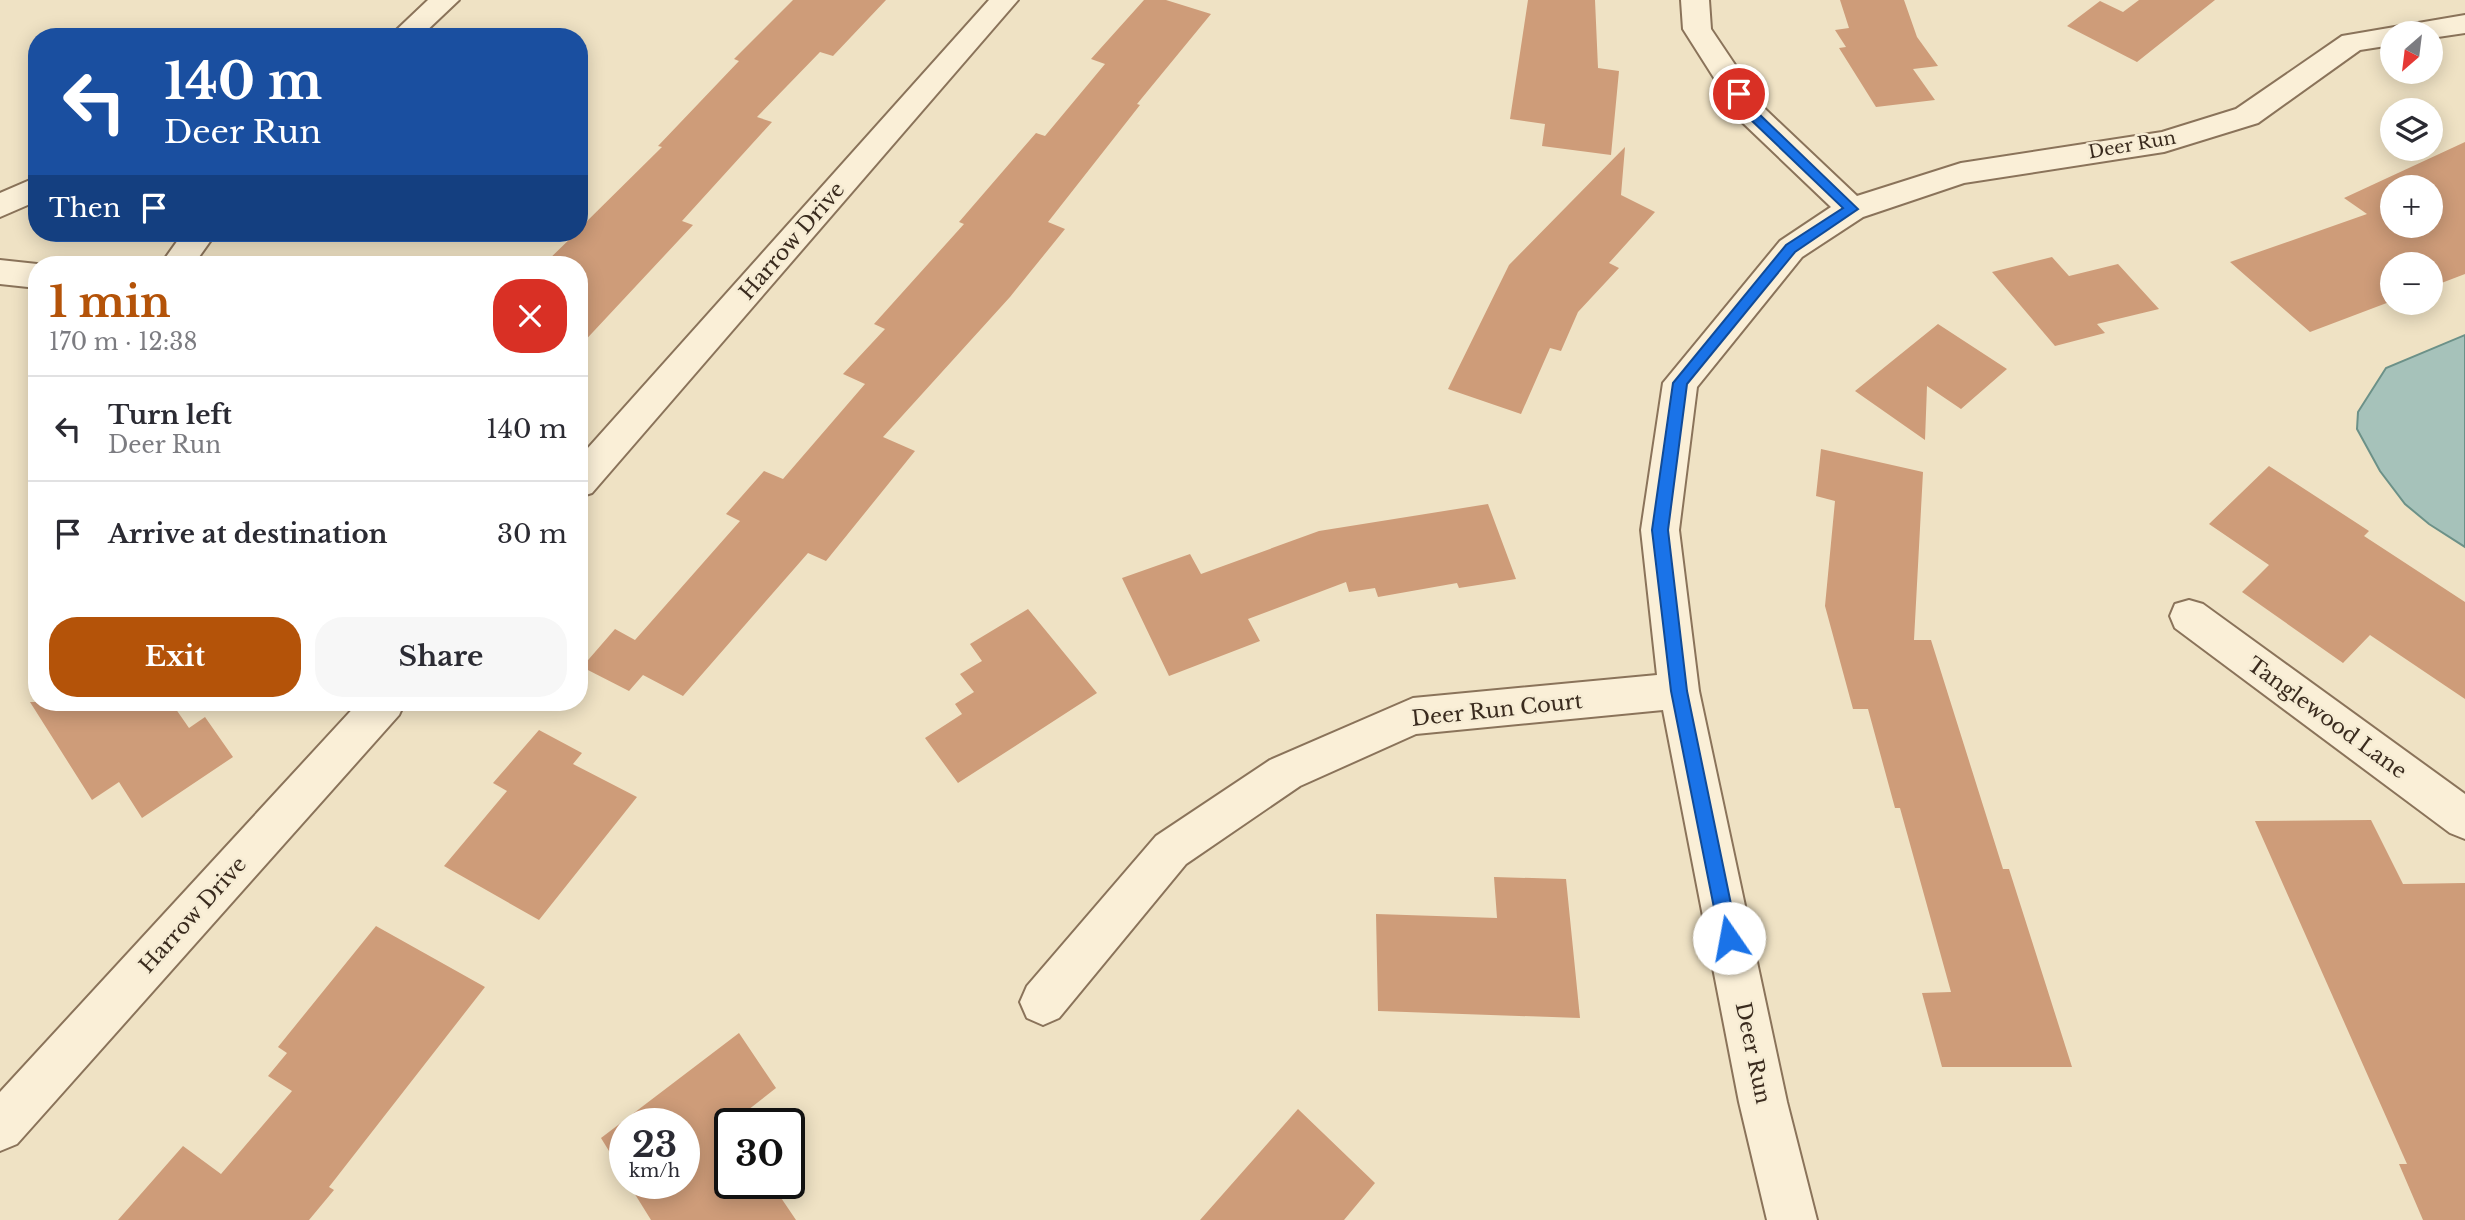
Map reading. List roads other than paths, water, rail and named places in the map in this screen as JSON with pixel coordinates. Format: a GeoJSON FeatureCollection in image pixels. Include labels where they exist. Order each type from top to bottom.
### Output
{"type":"FeatureCollection","features":[{"type":"Feature","properties":{"kind":"street"},"geometry":{"type":"LineString","coordinates":[[413,28],[445,0]]}},
{"type":"Feature","properties":{"kind":"street","name":"Harrow Drive"},"geometry":{"type":"LineString","coordinates":[[588,473],[1004,0]]}},
{"type":"Feature","properties":{"kind":"street"},"geometry":{"type":"LineString","coordinates":[[1695,0],[1698,29],[1753,115],[1852,209]]}},
{"type":"Feature","properties":{"kind":"street"},"geometry":{"type":"LineString","coordinates":[[2443,28],[2465,24]]}},
{"type":"Feature","properties":{"kind":"street","name":"Deer Run"},"geometry":{"type":"LineString","coordinates":[[1792,1220],[1763,1102],[1679,691],[1660,530],[1680,383],[1791,249],[1852,209],[1961,173],[2176,139],[2247,116],[2352,42],[2380,38]]}},
{"type":"Feature","properties":{"kind":"street"},"geometry":{"type":"LineString","coordinates":[[0,206],[28,192]]}},
{"type":"Feature","properties":{"kind":"street"},"geometry":{"type":"LineString","coordinates":[[0,272],[28,275]]}},
{"type":"Feature","properties":{"kind":"street","name":"Tanglewood Lane"},"geometry":{"type":"LineString","coordinates":[[2189,616],[2465,819]]}},
{"type":"Feature","properties":{"kind":"street","name":"Deer Run Court"},"geometry":{"type":"LineString","coordinates":[[1043,1002],[1171,850],[1285,773],[1413,716],[1679,691]]}},
{"type":"Feature","properties":{"kind":"street","name":"Harrow Drive"},"geometry":{"type":"LineString","coordinates":[[0,1127],[377,711]]}},
{"type":"Feature","properties":{"kind":"water"},"geometry":{"type":"Polygon","coordinates":[[[2465,335],[2465,547],[2429,524],[2405,504],[2380,471],[2357,429],[2358,412],[2386,368],[2465,335]]]}}]}
